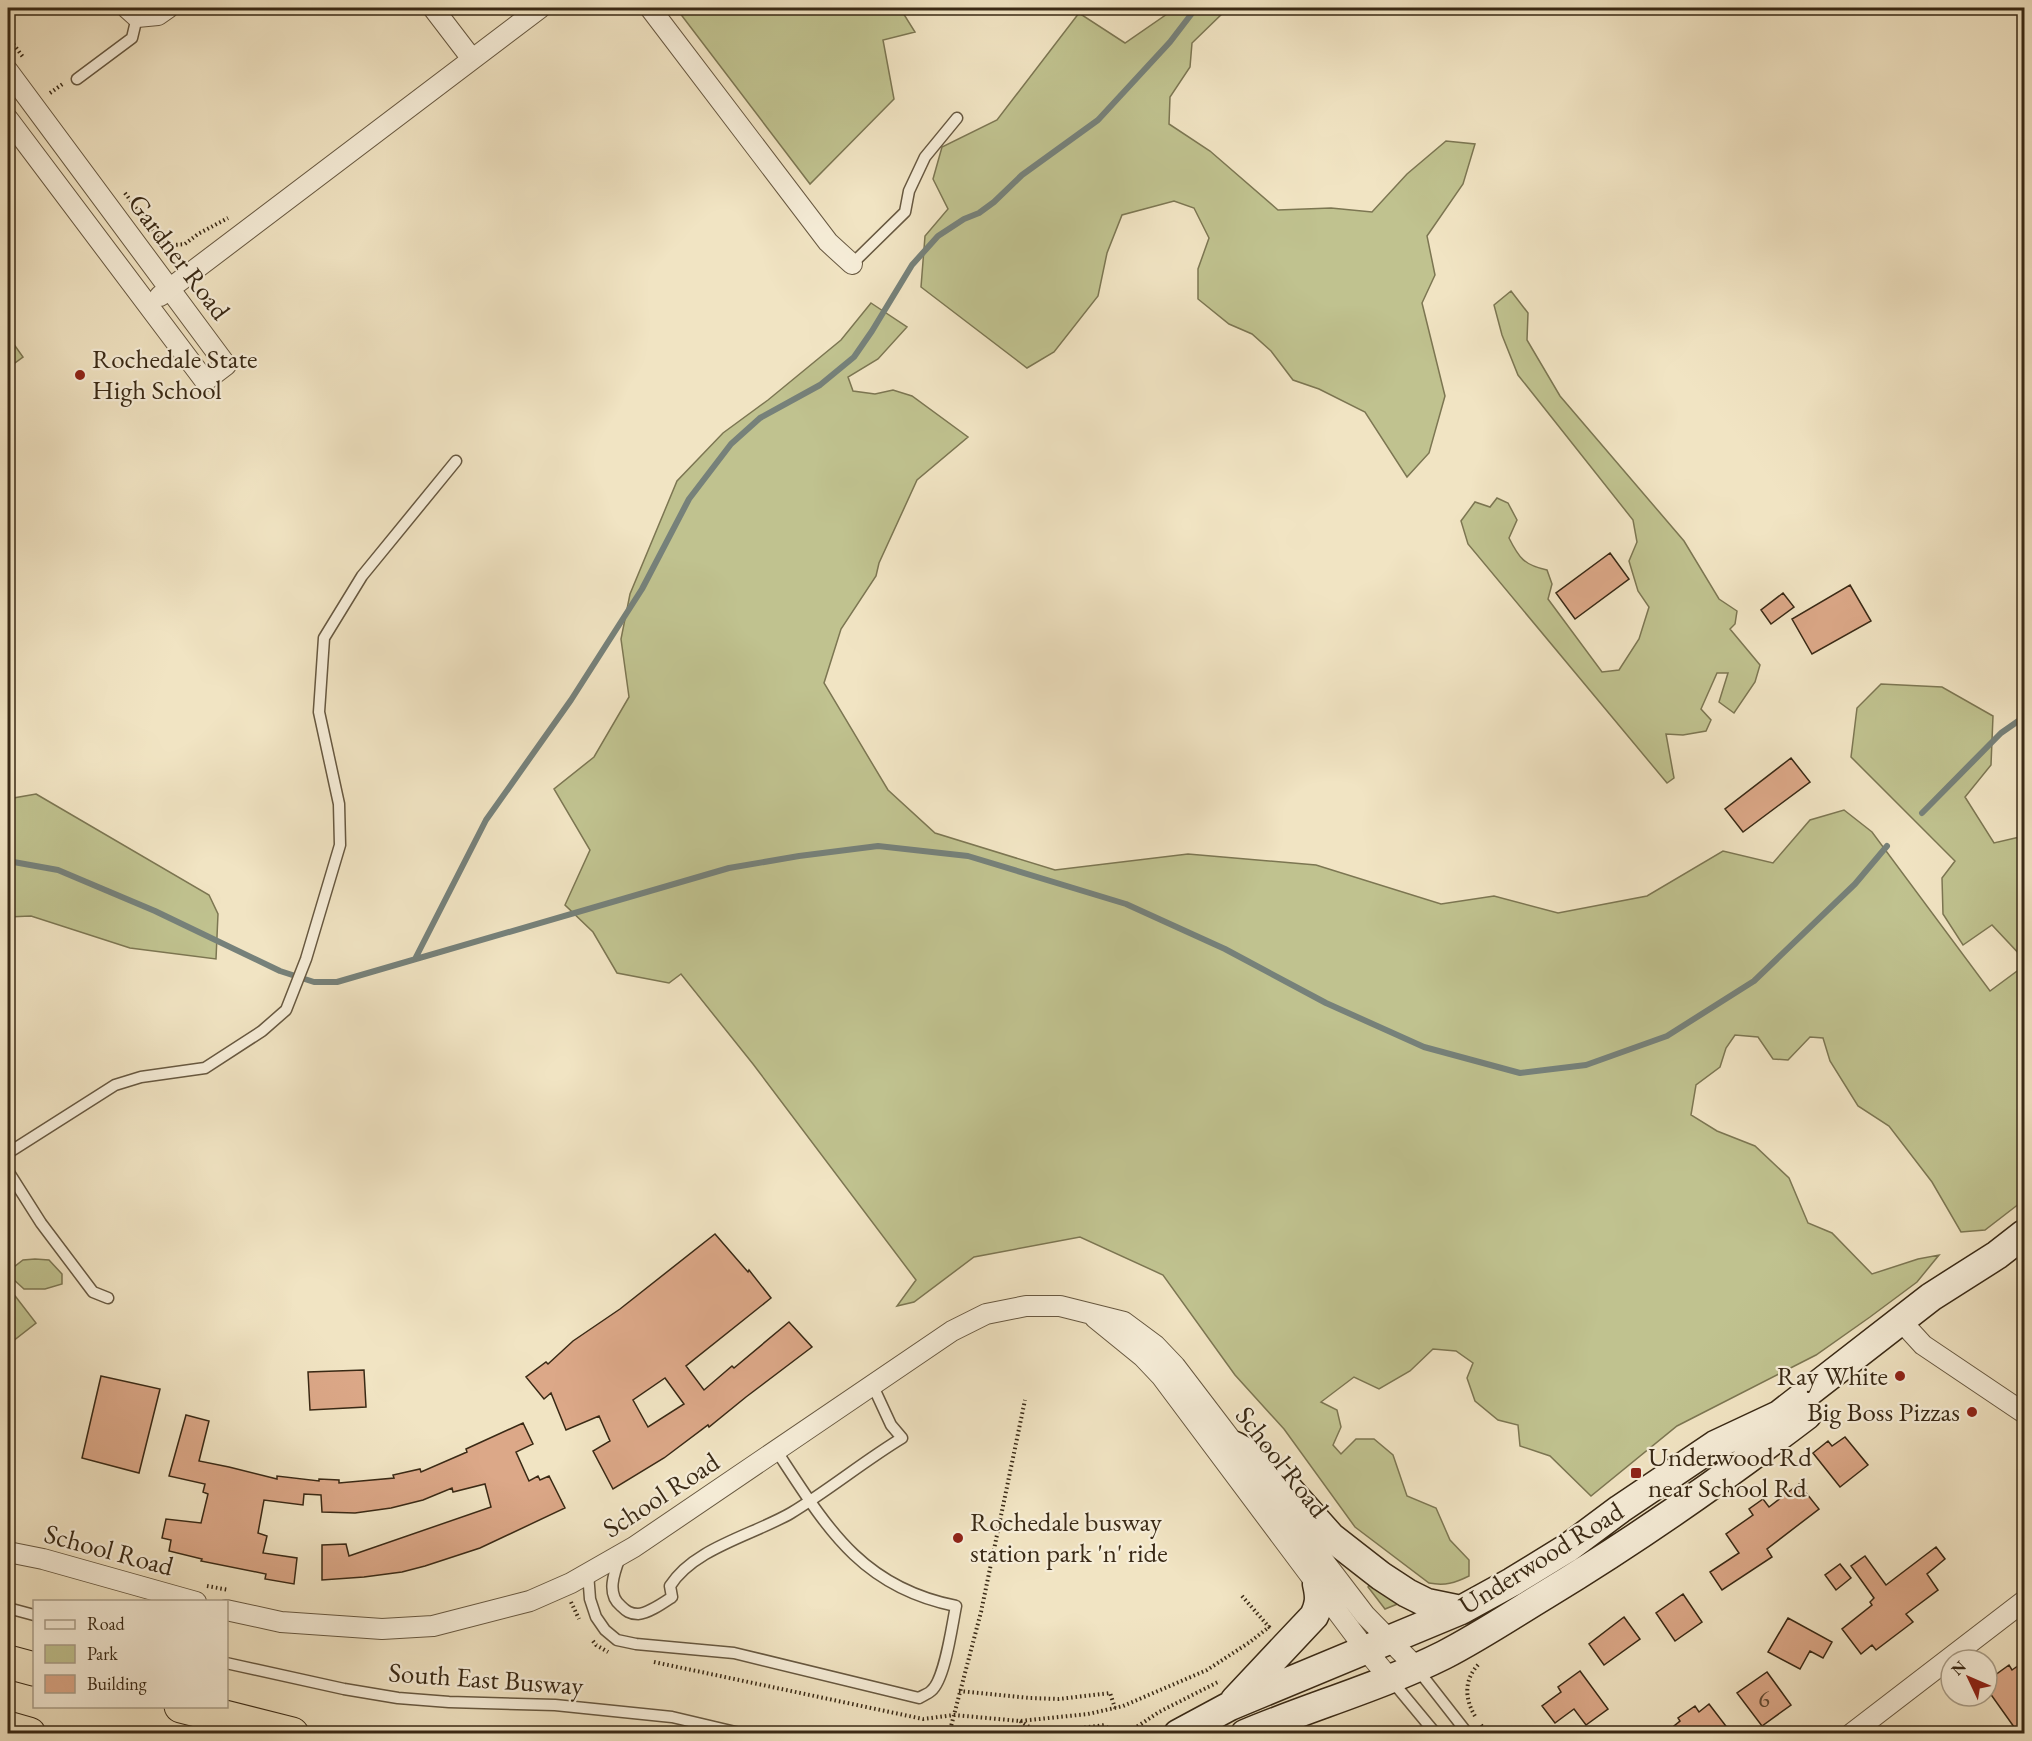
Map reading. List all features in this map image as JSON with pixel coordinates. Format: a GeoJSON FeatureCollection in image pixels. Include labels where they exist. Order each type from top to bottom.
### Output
{"type":"FeatureCollection","features":[{"type":"Feature","properties":{"kind":"highway"},"geometry":{"type":"LineString","coordinates":[[8,1662],[33,1669]]}},
{"type":"Feature","properties":{"kind":"highway"},"geometry":{"type":"LineString","coordinates":[[185,1708],[292,1734]]}},
{"type":"Feature","properties":{"kind":"highway"},"geometry":{"type":"LineString","coordinates":[[8,1728],[29,1734]]}},
{"type":"Feature","properties":{"kind":"main road","name":"Underwood Road"},"geometry":{"type":"LineString","coordinates":[[1245,1734],[1305,1709],[1390,1679],[1454,1649],[1523,1609],[1662,1520],[1778,1437],[1907,1328],[1953,1282],[1997,1255],[2025,1234]]}},
{"type":"Feature","properties":{"kind":"main road","name":"Underwood Road"},"geometry":{"type":"LineString","coordinates":[[1178,1734],[1230,1706],[1461,1610],[1512,1582],[1569,1547],[1715,1445],[1779,1415],[2025,1251]]}},
{"type":"Feature","properties":{"kind":"main road"},"geometry":{"type":"LineString","coordinates":[[1234,1446],[1266,1464],[1331,1537],[1381,1576],[1427,1603],[1461,1610]]}},
{"type":"Feature","properties":{"kind":"main road"},"geometry":{"type":"LineString","coordinates":[[1230,1706],[1314,1616],[1320,1605],[1317,1584]]}},
{"type":"Feature","properties":{"kind":"street"},"geometry":{"type":"LineString","coordinates":[[132,12],[158,15],[168,8]]}},
{"type":"Feature","properties":{"kind":"street"},"geometry":{"type":"LineString","coordinates":[[433,8],[472,58]]}},
{"type":"Feature","properties":{"kind":"street"},"geometry":{"type":"LineString","coordinates":[[149,305],[540,8]]}},
{"type":"Feature","properties":{"kind":"street"},"geometry":{"type":"LineString","coordinates":[[650,8],[828,242],[852,264]]}},
{"type":"Feature","properties":{"kind":"street","name":"Gardner Road"},"geometry":{"type":"LineString","coordinates":[[8,71],[226,365],[205,381],[8,120]]}},
{"type":"Feature","properties":{"kind":"street","name":"School Road"},"geometry":{"type":"LineString","coordinates":[[228,1610],[281,1622],[382,1629],[434,1626],[530,1601],[571,1583],[621,1554],[952,1331],[986,1314],[1026,1306],[1060,1306],[1124,1322],[1155,1345],[1174,1366],[1365,1615],[1390,1679]]}},
{"type":"Feature","properties":{"kind":"street","name":"School Road"},"geometry":{"type":"LineString","coordinates":[[1090,1314],[1143,1357],[1161,1376],[1317,1584],[1377,1645],[1416,1667]]}},
{"type":"Feature","properties":{"kind":"street"},"geometry":{"type":"LineString","coordinates":[[1907,1328],[1923,1345],[2025,1413]]}},
{"type":"Feature","properties":{"kind":"street","name":"School Road"},"geometry":{"type":"LineString","coordinates":[[8,1552],[43,1559],[189,1600]]}},
{"type":"Feature","properties":{"kind":"street"},"geometry":{"type":"LineString","coordinates":[[1851,1734],[2025,1601]]}},
{"type":"Feature","properties":{"kind":"lane"},"geometry":{"type":"LineString","coordinates":[[77,79],[132,38],[132,12]]}},
{"type":"Feature","properties":{"kind":"lane"},"geometry":{"type":"LineString","coordinates":[[852,264],[905,212],[909,192],[925,157],[957,118]]}},
{"type":"Feature","properties":{"kind":"lane"},"geometry":{"type":"LineString","coordinates":[[8,1153],[115,1085],[141,1077],[205,1068],[262,1031],[286,1010],[306,959],[340,845],[339,804],[319,712],[324,638],[362,576],[456,461]]}},
{"type":"Feature","properties":{"kind":"lane"},"geometry":{"type":"LineString","coordinates":[[8,1171],[41,1223],[93,1292],[108,1298]]}},
{"type":"Feature","properties":{"kind":"lane"},"geometry":{"type":"LineString","coordinates":[[621,1554],[613,1576],[613,1594],[618,1604],[628,1613],[640,1614],[672,1597],[670,1586],[678,1574],[719,1546],[770,1524],[809,1501],[902,1438],[891,1425],[872,1384]]}},
{"type":"Feature","properties":{"kind":"lane"},"geometry":{"type":"LineString","coordinates":[[588,1573],[590,1599],[596,1617],[605,1630],[617,1640],[636,1644],[734,1653],[919,1698],[931,1692],[946,1657],[956,1606],[919,1597],[868,1567],[834,1534],[809,1501],[777,1450]]}},
{"type":"Feature","properties":{"kind":"lane"},"geometry":{"type":"LineString","coordinates":[[8,1608],[33,1615]]}},
{"type":"Feature","properties":{"kind":"lane","name":"South East Busway"},"geometry":{"type":"LineString","coordinates":[[228,1663],[344,1689],[398,1698],[555,1705],[672,1717],[744,1734]]}},
{"type":"Feature","properties":{"kind":"lane"},"geometry":{"type":"LineString","coordinates":[[1416,1667],[1468,1734]]}},
{"type":"Feature","properties":{"kind":"lane"},"geometry":{"type":"LineString","coordinates":[[1390,1679],[1436,1734]]}},
{"type":"Feature","properties":{"kind":"path"},"geometry":{"type":"LineString","coordinates":[[8,37],[29,65]]}},
{"type":"Feature","properties":{"kind":"path"},"geometry":{"type":"LineString","coordinates":[[43,84],[50,93]]}},
{"type":"Feature","properties":{"kind":"path"},"geometry":{"type":"LineString","coordinates":[[120,187],[162,243],[185,244],[198,234],[233,216]]}},
{"type":"Feature","properties":{"kind":"path"},"geometry":{"type":"LineString","coordinates":[[949,1734],[981,1612],[1025,1400]]}},
{"type":"Feature","properties":{"kind":"path"},"geometry":{"type":"LineString","coordinates":[[1242,1596],[1273,1631]]}},
{"type":"Feature","properties":{"kind":"path"},"geometry":{"type":"LineString","coordinates":[[569,1599],[583,1627]]}},
{"type":"Feature","properties":{"kind":"path"},"geometry":{"type":"LineString","coordinates":[[650,1661],[923,1719],[954,1715],[1020,1721],[1088,1714],[1115,1708],[1207,1670],[1269,1627]]}},
{"type":"Feature","properties":{"kind":"path"},"geometry":{"type":"LineString","coordinates":[[590,1636],[605,1652],[616,1654]]}},
{"type":"Feature","properties":{"kind":"path"},"geometry":{"type":"LineString","coordinates":[[1126,1734],[1159,1712],[1227,1676]]}},
{"type":"Feature","properties":{"kind":"path"},"geometry":{"type":"LineString","coordinates":[[1468,1680],[1468,1698],[1473,1714],[1488,1734]]}},
{"type":"Feature","properties":{"kind":"path"},"geometry":{"type":"LineString","coordinates":[[960,1691],[1059,1699],[1110,1693],[1115,1708]]}},
{"type":"Feature","properties":{"kind":"path"},"geometry":{"type":"LineString","coordinates":[[1020,1721],[1034,1730],[1050,1733],[1105,1725],[1112,1734]]}},
{"type":"Feature","properties":{"kind":"green space"},"geometry":{"type":"Polygon","coordinates":[[[676,8],[900,8],[915,32],[883,40],[894,99],[810,184],[676,8]]]}},
{"type":"Feature","properties":{"kind":"green space"},"geometry":{"type":"Polygon","coordinates":[[[1170,8],[1235,8],[1224,12],[1192,43],[1190,67],[1170,97],[1169,124],[1210,151],[1278,210],[1331,208],[1372,212],[1407,174],[1446,141],[1475,144],[1463,184],[1427,236],[1435,275],[1422,303],[1445,396],[1429,453],[1407,477],[1365,412],[1319,389],[1293,380],[1271,351],[1252,334],[1229,324],[1198,299],[1198,269],[1209,238],[1194,208],[1174,201],[1122,215],[1107,253],[1098,296],[1054,352],[1027,368],[921,287],[925,236],[948,209],[933,179],[942,147],[997,120],[1079,13],[1125,43],[1167,14],[1170,8]]]}},
{"type":"Feature","properties":{"kind":"green space"},"geometry":{"type":"Polygon","coordinates":[[[1511,291],[1528,313],[1527,340],[1560,396],[1684,541],[1719,599],[1737,611],[1735,624],[1730,629],[1760,665],[1755,682],[1734,713],[1719,702],[1728,673],[1717,673],[1701,709],[1711,720],[1706,731],[1683,735],[1666,734],[1674,778],[1667,783],[1468,544],[1461,521],[1475,502],[1490,507],[1497,498],[1508,503],[1517,520],[1509,538],[1516,551],[1523,560],[1547,570],[1552,584],[1548,599],[1602,672],[1619,670],[1639,639],[1649,607],[1638,591],[1629,561],[1637,542],[1633,520],[1518,375],[1502,335],[1494,305],[1511,291]]]}},
{"type":"Feature","properties":{"kind":"green space"},"geometry":{"type":"Polygon","coordinates":[[[871,303],[907,327],[878,359],[848,377],[853,391],[875,394],[893,390],[912,396],[968,437],[917,480],[879,563],[876,576],[841,629],[824,683],[888,790],[935,833],[1055,870],[1188,854],[1316,865],[1441,904],[1494,896],[1558,913],[1647,896],[1723,851],[1773,863],[1810,820],[1844,810],[1872,832],[1990,991],[2024,966],[2024,1200],[1985,1230],[1961,1232],[1932,1182],[1889,1126],[1858,1106],[1830,1061],[1823,1038],[1810,1037],[1788,1060],[1773,1059],[1758,1037],[1735,1035],[1726,1048],[1720,1067],[1696,1085],[1691,1115],[1717,1131],[1755,1146],[1789,1178],[1808,1223],[1832,1233],[1872,1274],[1918,1259],[1939,1255],[1917,1282],[1816,1355],[1677,1426],[1591,1496],[1550,1456],[1520,1446],[1518,1425],[1498,1420],[1475,1401],[1467,1378],[1473,1363],[1456,1351],[1433,1349],[1410,1371],[1379,1389],[1354,1377],[1321,1402],[1337,1410],[1341,1427],[1333,1445],[1341,1454],[1356,1439],[1374,1439],[1393,1455],[1407,1496],[1436,1508],[1450,1540],[1469,1560],[1469,1576],[1445,1584],[1429,1583],[1355,1527],[1284,1429],[1235,1375],[1163,1275],[1080,1237],[974,1257],[914,1302],[897,1306],[916,1280],[753,1064],[681,974],[669,983],[617,973],[593,932],[565,905],[590,850],[554,789],[594,757],[629,697],[621,639],[630,594],[677,481],[723,433],[768,400],[841,340],[871,303]]]}},
{"type":"Feature","properties":{"kind":"green space"},"geometry":{"type":"Polygon","coordinates":[[[8,336],[23,357],[8,368],[8,336]]]}},
{"type":"Feature","properties":{"kind":"green space"},"geometry":{"type":"Polygon","coordinates":[[[1881,684],[1942,687],[1993,716],[1991,765],[1965,797],[1994,843],[2024,836],[2024,959],[1992,925],[1963,945],[1943,914],[1942,878],[1955,861],[1851,757],[1857,708],[1881,684]]]}},
{"type":"Feature","properties":{"kind":"green space"},"geometry":{"type":"Polygon","coordinates":[[[36,794],[209,895],[218,914],[216,959],[130,948],[31,916],[8,917],[8,799],[36,794]]]}},
{"type":"Feature","properties":{"kind":"green space"},"geometry":{"type":"Polygon","coordinates":[[[23,1260],[49,1260],[62,1274],[62,1284],[45,1289],[24,1289],[13,1279],[14,1267],[23,1260]]]}},
{"type":"Feature","properties":{"kind":"green space"},"geometry":{"type":"Polygon","coordinates":[[[8,1289],[36,1323],[8,1345],[8,1289]]]}},
{"type":"Feature","properties":{"kind":"green space"},"geometry":{"type":"Polygon","coordinates":[[[1370,1584],[1400,1603],[1385,1609],[1368,1587],[1370,1584]]]}},
{"type":"Feature","properties":{"kind":"building"},"geometry":{"type":"Polygon","coordinates":[[[1610,553],[1629,579],[1575,619],[1556,593],[1610,553]]]}},
{"type":"Feature","properties":{"kind":"building"},"geometry":{"type":"Polygon","coordinates":[[[1850,585],[1871,621],[1812,654],[1792,619],[1850,585]]]}},
{"type":"Feature","properties":{"kind":"building"},"geometry":{"type":"Polygon","coordinates":[[[1783,593],[1794,607],[1771,624],[1761,610],[1783,593]]]}},
{"type":"Feature","properties":{"kind":"building"},"geometry":{"type":"Polygon","coordinates":[[[1791,758],[1810,782],[1743,832],[1725,809],[1791,758]]]}},
{"type":"Feature","properties":{"kind":"building"},"geometry":{"type":"Polygon","coordinates":[[[715,1234],[748,1272],[749,1270],[771,1298],[686,1366],[704,1390],[789,1322],[812,1347],[709,1427],[708,1425],[664,1458],[613,1489],[593,1451],[610,1441],[599,1416],[566,1430],[551,1393],[544,1399],[526,1377],[546,1362],[548,1364],[573,1341],[620,1309],[715,1234]],[[665,1378],[633,1400],[648,1427],[684,1404],[665,1378]]]}},
{"type":"Feature","properties":{"kind":"building"},"geometry":{"type":"Polygon","coordinates":[[[364,1370],[366,1407],[310,1410],[308,1372],[364,1370]]]}},
{"type":"Feature","properties":{"kind":"building"},"geometry":{"type":"Polygon","coordinates":[[[101,1376],[160,1389],[139,1473],[82,1458],[101,1376]]]}},
{"type":"Feature","properties":{"kind":"building"},"geometry":{"type":"Polygon","coordinates":[[[186,1415],[209,1421],[199,1461],[277,1479],[277,1476],[319,1481],[319,1479],[339,1480],[339,1483],[394,1478],[393,1475],[420,1469],[421,1472],[467,1452],[466,1449],[523,1423],[533,1444],[516,1452],[529,1481],[538,1476],[540,1480],[549,1476],[565,1508],[480,1548],[425,1566],[402,1572],[322,1580],[322,1545],[346,1544],[349,1556],[491,1507],[485,1484],[453,1492],[452,1488],[423,1500],[391,1508],[355,1513],[322,1512],[321,1495],[304,1494],[303,1505],[264,1500],[258,1533],[267,1536],[263,1553],[297,1558],[294,1584],[265,1579],[266,1574],[201,1561],[202,1559],[169,1551],[171,1540],[162,1538],[166,1519],[201,1523],[208,1494],[203,1492],[205,1484],[169,1476],[186,1415]]]}},
{"type":"Feature","properties":{"kind":"building"},"geometry":{"type":"Polygon","coordinates":[[[1845,1437],[1868,1465],[1840,1487],[1813,1453],[1828,1441],[1832,1446],[1845,1437]]]}},
{"type":"Feature","properties":{"kind":"building"},"geometry":{"type":"Polygon","coordinates":[[[1799,1484],[1819,1509],[1767,1549],[1772,1557],[1722,1590],[1710,1572],[1739,1553],[1726,1534],[1753,1515],[1749,1509],[1763,1499],[1769,1507],[1799,1484]]]}},
{"type":"Feature","properties":{"kind":"building"},"geometry":{"type":"Polygon","coordinates":[[[1936,1547],[1945,1559],[1927,1574],[1938,1590],[1906,1614],[1913,1622],[1876,1650],[1872,1645],[1861,1654],[1842,1629],[1872,1605],[1870,1602],[1874,1598],[1851,1566],[1865,1556],[1886,1585],[1936,1547]]]}},
{"type":"Feature","properties":{"kind":"building"},"geometry":{"type":"Polygon","coordinates":[[[1840,1564],[1851,1578],[1836,1590],[1825,1575],[1840,1564]]]}},
{"type":"Feature","properties":{"kind":"building"},"geometry":{"type":"Polygon","coordinates":[[[1683,1594],[1702,1622],[1675,1641],[1656,1613],[1683,1594]]]}},
{"type":"Feature","properties":{"kind":"building"},"geometry":{"type":"Polygon","coordinates":[[[1624,1617],[1640,1639],[1604,1665],[1589,1644],[1624,1617]]]}},
{"type":"Feature","properties":{"kind":"building"},"geometry":{"type":"Polygon","coordinates":[[[1788,1618],[1832,1642],[1823,1658],[1810,1651],[1800,1669],[1768,1652],[1788,1618]]]}},
{"type":"Feature","properties":{"kind":"building"},"geometry":{"type":"Polygon","coordinates":[[[2025,1661],[2025,1734],[2019,1734],[1999,1706],[1999,1672],[2009,1665],[2012,1670],[2025,1661]]]}},
{"type":"Feature","properties":{"kind":"building"},"geometry":{"type":"Polygon","coordinates":[[[1580,1671],[1608,1709],[1586,1725],[1574,1709],[1555,1723],[1542,1706],[1561,1692],[1558,1687],[1580,1671]]]}},
{"type":"Feature","properties":{"kind":"building"},"geometry":{"type":"Polygon","coordinates":[[[1767,1672],[1791,1705],[1762,1726],[1737,1693],[1767,1672]]]}},
{"type":"Feature","properties":{"kind":"building"},"geometry":{"type":"Polygon","coordinates":[[[1709,1704],[1732,1734],[1664,1734],[1680,1721],[1678,1718],[1695,1706],[1699,1712],[1709,1704]]]}},
{"type":"Feature","properties":{"kind":"waterway"},"geometry":{"type":"LineString","coordinates":[[415,959],[486,820],[571,700],[642,589],[689,499],[731,444],[760,418],[820,385],[854,357],[912,265],[938,236],[964,219],[979,213],[1022,175],[1098,120],[1170,42],[1196,8]]}},
{"type":"Feature","properties":{"kind":"waterway"},"geometry":{"type":"LineString","coordinates":[[1922,813],[2001,733],[2024,717]]}},
{"type":"Feature","properties":{"kind":"waterway"},"geometry":{"type":"LineString","coordinates":[[8,861],[58,870],[155,911],[280,971],[314,982],[337,982],[729,868],[878,846],[968,856],[1126,904],[1225,949],[1326,1003],[1424,1047],[1520,1073],[1586,1065],[1667,1036],[1754,981],[1855,884],[1887,846]]}},
{"type":"Feature","properties":{"kind":"place","name":"Rochedale State High School"},"geometry":{"type":"Point","coordinates":[80,375]}},
{"type":"Feature","properties":{"kind":"place","name":"Ray White"},"geometry":{"type":"Point","coordinates":[1900,1376]}},
{"type":"Feature","properties":{"kind":"place","name":"Big Boss Pizzas"},"geometry":{"type":"Point","coordinates":[1972,1412]}},
{"type":"Feature","properties":{"kind":"place","name":"Underwood Rd near School Rd"},"geometry":{"type":"Point","coordinates":[1636,1473]}},
{"type":"Feature","properties":{"kind":"place","name":"Rochedale busway station park 'n' ride"},"geometry":{"type":"Point","coordinates":[958,1538]}}]}
